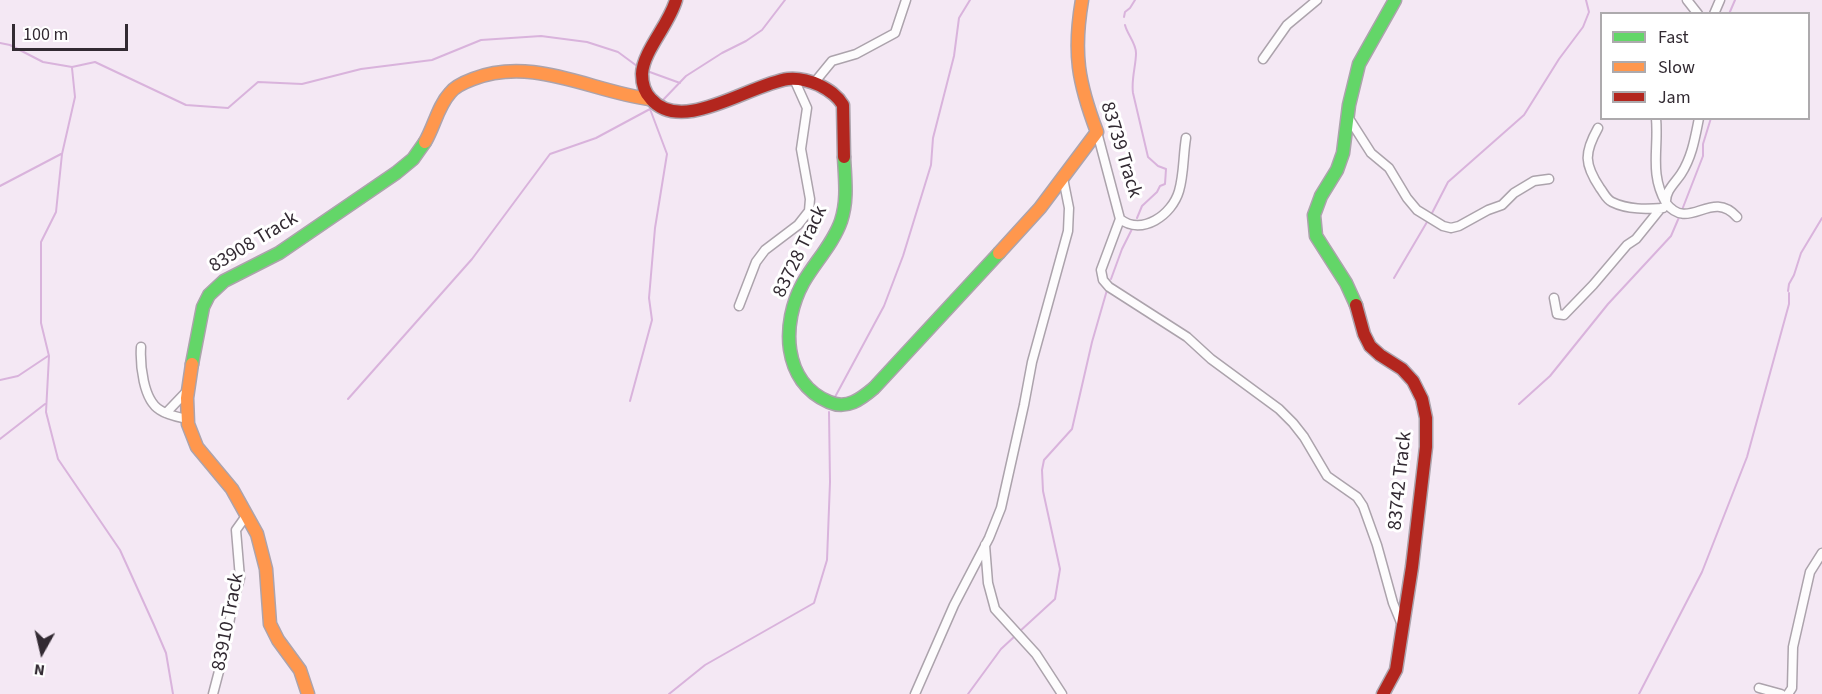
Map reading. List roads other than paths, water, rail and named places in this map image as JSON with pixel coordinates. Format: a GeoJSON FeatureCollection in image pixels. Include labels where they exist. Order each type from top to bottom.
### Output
{"type":"FeatureCollection","features":[{"type":"Feature","properties":{"kind":"street"},"geometry":{"type":"LineString","coordinates":[[649,99],[643,86],[642,67],[671,18],[676,0]]}},
{"type":"Feature","properties":{"kind":"street"},"geometry":{"type":"LineString","coordinates":[[814,83],[832,61],[856,54],[891,36],[898,28],[906,0]]}},
{"type":"Feature","properties":{"kind":"street","name":"83739 Track"},"geometry":{"type":"LineString","coordinates":[[1082,0],[1075,50],[1077,72],[1082,93],[1097,132],[1120,219],[1125,223],[1142,226],[1150,224],[1167,211],[1179,194],[1186,138]]}},
{"type":"Feature","properties":{"kind":"street"},"geometry":{"type":"LineString","coordinates":[[1263,59],[1287,25],[1317,0]]}},
{"type":"Feature","properties":{"kind":"street","name":"83742 Track"},"geometry":{"type":"LineString","coordinates":[[1383,694],[1394,678],[1396,670],[1412,567],[1426,447],[1426,412],[1407,373],[1380,357],[1372,348],[1365,336],[1353,298],[1313,228],[1315,206],[1341,163],[1360,61],[1395,0]]}},
{"type":"Feature","properties":{"kind":"street"},"geometry":{"type":"LineString","coordinates":[[1687,0],[1696,12]]}},
{"type":"Feature","properties":{"kind":"street","name":"83908 Track"},"geometry":{"type":"LineString","coordinates":[[308,694],[297,665],[277,642],[272,632],[264,558],[256,534],[232,489],[197,447],[191,436],[187,419],[188,390],[201,317],[209,295],[224,280],[288,247],[396,173],[419,152],[446,98],[459,84],[476,77],[520,72],[566,78],[629,96],[649,99]]}},
{"type":"Feature","properties":{"kind":"street"},"geometry":{"type":"LineString","coordinates":[[739,306],[756,262],[765,250],[798,225],[809,210],[810,199],[801,149],[807,108],[794,79]]}},
{"type":"Feature","properties":{"kind":"street","name":"83728 Track"},"geometry":{"type":"LineString","coordinates":[[649,99],[662,111],[687,111],[709,107],[769,83],[794,79],[814,83],[836,94],[843,105],[845,202],[838,227],[796,298],[789,343],[796,376],[812,393],[831,403],[841,405],[851,405],[874,388],[1000,249],[1021,230],[1097,132]]}},
{"type":"Feature","properties":{"kind":"street"},"geometry":{"type":"LineString","coordinates":[[1348,117],[1371,153],[1389,168],[1417,210],[1443,226],[1451,228],[1459,226],[1502,205],[1514,193],[1534,181],[1549,179]]}},
{"type":"Feature","properties":{"kind":"street"},"geometry":{"type":"LineString","coordinates":[[1656,120],[1657,177],[1666,207]]}},
{"type":"Feature","properties":{"kind":"street"},"geometry":{"type":"LineString","coordinates":[[1554,298],[1557,314],[1564,315],[1627,245],[1636,239],[1666,207],[1668,192],[1681,174],[1691,153],[1699,120]]}},
{"type":"Feature","properties":{"kind":"street"},"geometry":{"type":"LineString","coordinates":[[1598,128],[1588,147],[1588,161],[1590,172],[1608,199],[1616,204],[1637,209],[1666,207],[1683,215],[1718,206],[1728,209],[1737,218]]}},
{"type":"Feature","properties":{"kind":"street"},"geometry":{"type":"LineString","coordinates":[[915,694],[954,605],[985,546],[1005,492],[1032,362],[1068,231],[1068,196],[1063,178]]}},
{"type":"Feature","properties":{"kind":"street"},"geometry":{"type":"LineString","coordinates":[[1120,219],[1101,270],[1103,280],[1109,287],[1187,338],[1211,359],[1280,409],[1293,423],[1327,476],[1357,497],[1364,506],[1393,603],[1402,625]]}},
{"type":"Feature","properties":{"kind":"street"},"geometry":{"type":"LineString","coordinates":[[141,347],[141,368],[149,395],[157,408],[187,419]]}},
{"type":"Feature","properties":{"kind":"street"},"geometry":{"type":"LineString","coordinates":[[166,412],[188,390]]}},
{"type":"Feature","properties":{"kind":"street","name":"83910 Track"},"geometry":{"type":"LineString","coordinates":[[213,694],[240,578],[236,530],[246,516]]}},
{"type":"Feature","properties":{"kind":"street"},"geometry":{"type":"LineString","coordinates":[[985,546],[988,583],[995,609],[1036,654],[1062,694]]}},
{"type":"Feature","properties":{"kind":"street"},"geometry":{"type":"LineString","coordinates":[[1788,694],[1792,688],[1793,647],[1810,572],[1822,553]]}},
{"type":"Feature","properties":{"kind":"street"},"geometry":{"type":"LineString","coordinates":[[1759,688],[1781,694]]}},
{"type":"Feature","properties":{"kind":"waterway"},"geometry":{"type":"LineString","coordinates":[[663,100],[686,76],[762,30],[785,0]]}},
{"type":"Feature","properties":{"kind":"waterway"},"geometry":{"type":"LineString","coordinates":[[835,397],[884,306],[903,256],[931,165],[933,138],[954,56],[959,18],[970,0]]}},
{"type":"Feature","properties":{"kind":"waterway"},"geometry":{"type":"LineString","coordinates":[[1124,17],[1125,12],[1135,0]]}},
{"type":"Feature","properties":{"kind":"waterway"},"geometry":{"type":"LineString","coordinates":[[1431,215],[1448,182],[1524,115],[1559,59],[1583,27],[1589,12],[1586,0]]}},
{"type":"Feature","properties":{"kind":"waterway"},"geometry":{"type":"LineString","coordinates":[[1730,12],[1735,0]]}},
{"type":"Feature","properties":{"kind":"waterway"},"geometry":{"type":"LineString","coordinates":[[1125,25],[1136,49],[1133,93],[1148,157],[1158,166],[1166,169],[1165,184],[1160,186],[1142,206],[1137,218]]}},
{"type":"Feature","properties":{"kind":"waterway"},"geometry":{"type":"LineString","coordinates":[[0,43],[10,45],[43,62],[72,67],[95,62],[186,105],[228,108],[258,82],[302,84],[361,69],[432,60],[481,40],[541,36],[587,42],[618,52],[637,66]]}},
{"type":"Feature","properties":{"kind":"waterway"},"geometry":{"type":"LineString","coordinates":[[72,68],[75,97],[62,154],[56,212],[41,242],[41,323],[49,356],[46,412],[58,459],[120,550],[154,625],[166,653],[173,694]]}},
{"type":"Feature","properties":{"kind":"waterway"},"geometry":{"type":"LineString","coordinates":[[647,71],[680,83]]}},
{"type":"Feature","properties":{"kind":"waterway"},"geometry":{"type":"LineString","coordinates":[[348,399],[472,259],[550,154],[596,138],[650,109],[667,154],[655,228],[649,298],[652,320],[630,401]]}},
{"type":"Feature","properties":{"kind":"waterway"},"geometry":{"type":"LineString","coordinates":[[1682,210],[1703,156],[1703,144],[1710,120]]}},
{"type":"Feature","properties":{"kind":"waterway"},"geometry":{"type":"LineString","coordinates":[[0,186],[61,154]]}},
{"type":"Feature","properties":{"kind":"waterway"},"geometry":{"type":"LineString","coordinates":[[1519,404],[1550,376],[1608,304],[1671,236],[1680,215]]}},
{"type":"Feature","properties":{"kind":"waterway"},"geometry":{"type":"LineString","coordinates":[[1788,291],[1801,253],[1822,218]]}},
{"type":"Feature","properties":{"kind":"waterway"},"geometry":{"type":"LineString","coordinates":[[1394,278],[1427,222]]}},
{"type":"Feature","properties":{"kind":"waterway"},"geometry":{"type":"LineString","coordinates":[[1111,279],[1132,229]]}},
{"type":"Feature","properties":{"kind":"waterway"},"geometry":{"type":"LineString","coordinates":[[1019,632],[1055,599],[1060,569],[1043,491],[1042,470],[1044,460],[1072,429],[1092,342],[1107,290]]}},
{"type":"Feature","properties":{"kind":"waterway"},"geometry":{"type":"LineString","coordinates":[[1639,694],[1702,572],[1747,457],[1789,304],[1789,293]]}},
{"type":"Feature","properties":{"kind":"waterway"},"geometry":{"type":"LineString","coordinates":[[0,380],[18,376],[48,356]]}},
{"type":"Feature","properties":{"kind":"waterway"},"geometry":{"type":"LineString","coordinates":[[0,439],[45,404]]}},
{"type":"Feature","properties":{"kind":"waterway"},"geometry":{"type":"LineString","coordinates":[[669,694],[705,665],[814,603],[827,560],[830,482],[829,412]]}},
{"type":"Feature","properties":{"kind":"waterway"},"geometry":{"type":"LineString","coordinates":[[968,694],[1001,649],[1015,636]]}}]}
